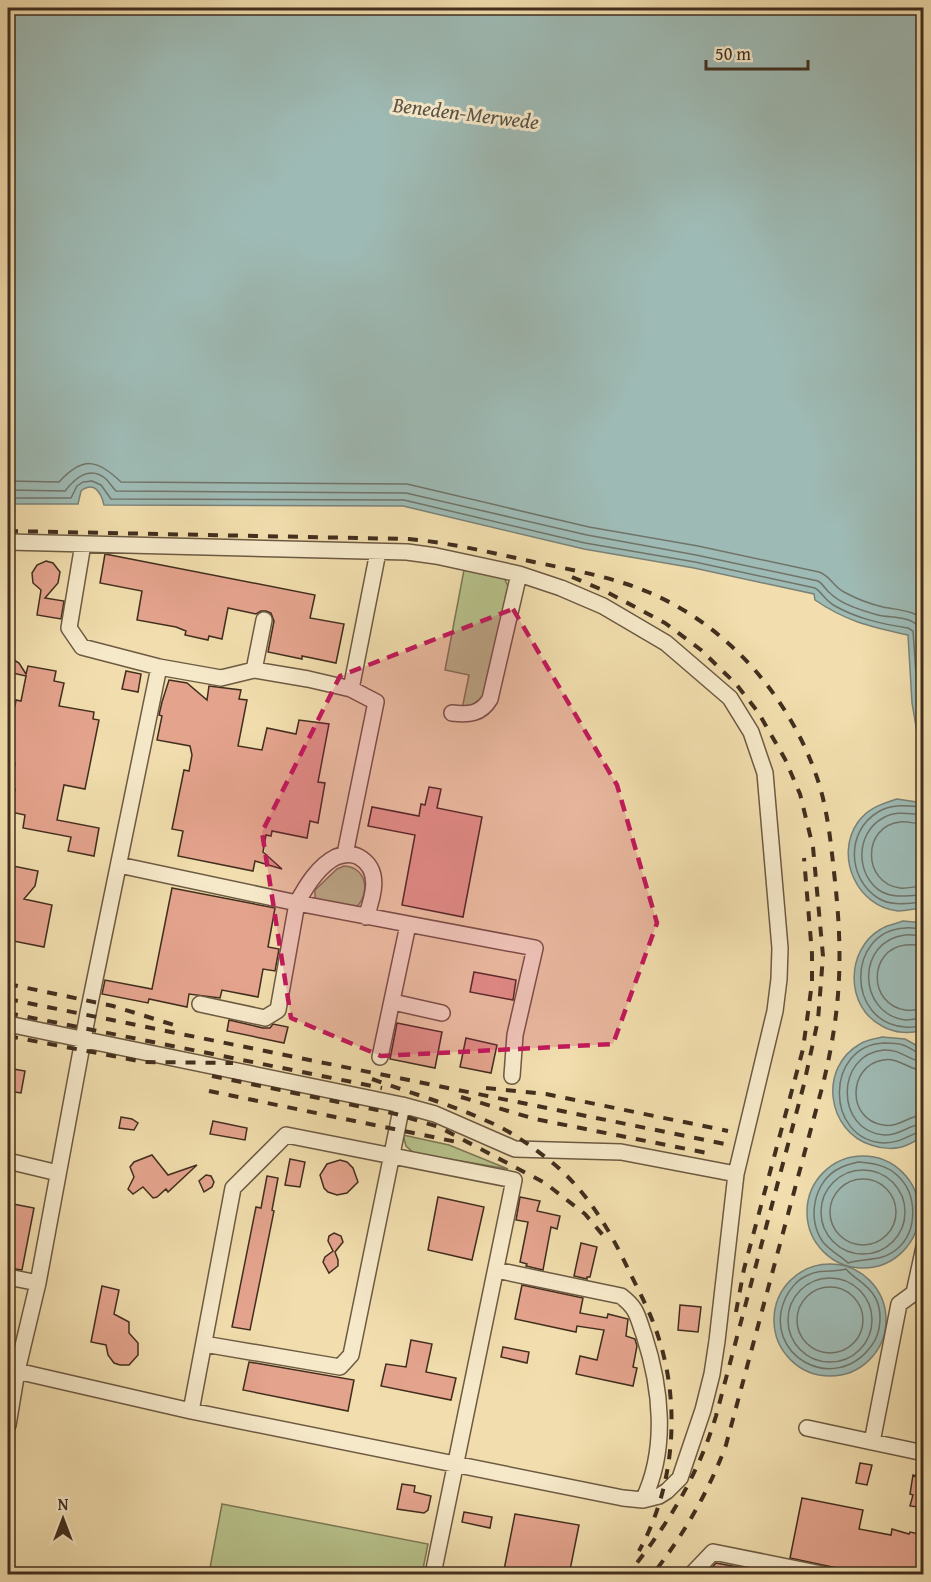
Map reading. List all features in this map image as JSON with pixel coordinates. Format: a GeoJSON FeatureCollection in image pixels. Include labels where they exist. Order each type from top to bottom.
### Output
{"type":"FeatureCollection","features":[{"type":"Feature","properties":{"kind":"lane"},"geometry":{"type":"LineString","coordinates":[[8,542],[407,552],[519,574],[561,588],[603,606],[666,643],[730,698],[751,732],[765,773],[780,948],[776,1011],[736,1174],[717,1341],[703,1410],[680,1478],[662,1494],[643,1500],[623,1498],[191,1411],[12,1370]]}},
{"type":"Feature","properties":{"kind":"lane"},"geometry":{"type":"LineString","coordinates":[[83,544],[69,628],[82,647],[159,667],[221,678],[254,670],[351,689],[376,702],[345,854]]}},
{"type":"Feature","properties":{"kind":"lane"},"geometry":{"type":"LineString","coordinates":[[351,689],[378,552]]}},
{"type":"Feature","properties":{"kind":"lane"},"geometry":{"type":"LineString","coordinates":[[452,713],[464,715],[476,712],[482,709],[490,699],[519,574]]}},
{"type":"Feature","properties":{"kind":"lane"},"geometry":{"type":"LineString","coordinates":[[254,670],[264,620]]}},
{"type":"Feature","properties":{"kind":"lane"},"geometry":{"type":"LineString","coordinates":[[8,1425],[12,1370],[38,1283],[84,1039],[159,667]]}},
{"type":"Feature","properties":{"kind":"lane"},"geometry":{"type":"LineString","coordinates":[[200,1004],[265,1018],[278,1010],[297,903],[318,871],[336,857],[345,854],[356,855],[372,870],[374,896],[366,916]]}},
{"type":"Feature","properties":{"kind":"lane"},"geometry":{"type":"LineString","coordinates":[[119,865],[297,903],[535,948],[515,1035],[512,1076]]}},
{"type":"Feature","properties":{"kind":"lane"},"geometry":{"type":"LineString","coordinates":[[380,1057],[408,925]]}},
{"type":"Feature","properties":{"kind":"lane"},"geometry":{"type":"LineString","coordinates":[[393,1002],[442,1013]]}},
{"type":"Feature","properties":{"kind":"lane"},"geometry":{"type":"LineString","coordinates":[[8,1024],[402,1105],[435,1114],[515,1149],[621,1152],[736,1174]]}},
{"type":"Feature","properties":{"kind":"lane"},"geometry":{"type":"LineString","coordinates":[[204,1344],[340,1367],[351,1355],[402,1105]]}},
{"type":"Feature","properties":{"kind":"lane"},"geometry":{"type":"LineString","coordinates":[[191,1411],[233,1188],[286,1135],[514,1180],[433,1575]]}},
{"type":"Feature","properties":{"kind":"lane"},"geometry":{"type":"LineString","coordinates":[[8,1161],[58,1173]]}},
{"type":"Feature","properties":{"kind":"lane"},"geometry":{"type":"LineString","coordinates":[[872,1442],[899,1304],[919,1294],[924,1247]]}},
{"type":"Feature","properties":{"kind":"lane"},"geometry":{"type":"LineString","coordinates":[[496,1270],[621,1296],[634,1305],[651,1358],[659,1413],[656,1465],[643,1500]]}},
{"type":"Feature","properties":{"kind":"lane"},"geometry":{"type":"LineString","coordinates":[[8,1277],[38,1283]]}},
{"type":"Feature","properties":{"kind":"lane"},"geometry":{"type":"LineString","coordinates":[[807,1428],[924,1453]]}},
{"type":"Feature","properties":{"kind":"lane"},"geometry":{"type":"LineString","coordinates":[[692,1575],[713,1552],[822,1575]]}},
{"type":"Feature","properties":{"kind":"highlighted area"},"geometry":{"type":"Polygon","coordinates":[[[513,609],[617,785],[657,923],[613,1044],[381,1056],[291,1018],[262,832],[340,676],[513,609]]]}},
{"type":"Feature","properties":{"kind":"green space"},"geometry":{"type":"Polygon","coordinates":[[[464,570],[504,578],[509,593],[486,695],[474,707],[462,709],[469,675],[445,670],[464,570]]]}},
{"type":"Feature","properties":{"kind":"green space"},"geometry":{"type":"Polygon","coordinates":[[[344,866],[358,871],[362,877],[365,890],[359,903],[354,909],[315,902],[315,890],[337,869],[344,866]]]}},
{"type":"Feature","properties":{"kind":"green space"},"geometry":{"type":"Polygon","coordinates":[[[403,1135],[449,1145],[508,1169],[414,1153],[406,1146],[403,1135]]]}},
{"type":"Feature","properties":{"kind":"green space"},"geometry":{"type":"Polygon","coordinates":[[[222,1504],[428,1544],[422,1574],[246,1574],[210,1568],[222,1504]]]}},
{"type":"Feature","properties":{"kind":"water","name":"Beneden-Merwede"},"geometry":{"type":"Polygon","coordinates":[[[8,8],[923,8],[922,761],[912,703],[908,635],[849,619],[815,600],[814,594],[694,568],[584,549],[403,506],[104,505],[99,492],[90,487],[81,491],[78,504],[8,504],[8,8]]]}},
{"type":"Feature","properties":{"kind":"water"},"geometry":{"type":"Polygon","coordinates":[[[897,799],[923,803],[924,907],[898,911],[871,900],[861,890],[849,864],[848,850],[851,835],[862,817],[876,807],[897,799]]]}},
{"type":"Feature","properties":{"kind":"water"},"geometry":{"type":"Polygon","coordinates":[[[903,921],[924,923],[923,1031],[903,1032],[882,1026],[861,1006],[856,992],[854,978],[861,950],[869,938],[881,929],[903,921]]]}},
{"type":"Feature","properties":{"kind":"water"},"geometry":{"type":"Polygon","coordinates":[[[882,1037],[905,1039],[923,1049],[923,1136],[899,1148],[875,1146],[856,1138],[845,1127],[837,1113],[833,1098],[833,1083],[838,1068],[847,1055],[862,1043],[882,1037]]]}},
{"type":"Feature","properties":{"kind":"water"},"geometry":{"type":"Polygon","coordinates":[[[863,1156],[884,1161],[902,1173],[914,1191],[919,1212],[914,1233],[902,1251],[884,1263],[863,1268],[842,1263],[824,1251],[812,1233],[807,1212],[812,1191],[824,1173],[842,1161],[863,1156]]]}},
{"type":"Feature","properties":{"kind":"water"},"geometry":{"type":"Polygon","coordinates":[[[830,1264],[851,1269],[869,1281],[881,1299],[886,1320],[881,1341],[869,1359],[851,1371],[830,1376],[809,1371],[791,1359],[779,1341],[774,1320],[779,1299],[791,1281],[809,1269],[830,1264]]]}},
{"type":"Feature","properties":{"kind":"building"},"geometry":{"type":"Polygon","coordinates":[[[105,554],[315,595],[310,618],[344,624],[336,663],[268,652],[274,621],[271,613],[266,611],[256,614],[228,608],[222,639],[209,636],[208,640],[185,635],[186,631],[176,627],[137,620],[142,591],[100,583],[105,554]]]}},
{"type":"Feature","properties":{"kind":"building"},"geometry":{"type":"Polygon","coordinates":[[[46,561],[53,563],[60,572],[58,583],[45,598],[64,601],[61,619],[37,615],[41,590],[33,583],[32,573],[37,565],[46,561]]]}},
{"type":"Feature","properties":{"kind":"building"},"geometry":{"type":"Polygon","coordinates":[[[14,660],[19,663],[26,674],[28,666],[56,671],[54,681],[64,683],[59,706],[94,712],[93,719],[99,720],[85,789],[64,785],[57,820],[99,828],[94,856],[68,851],[71,837],[23,828],[25,815],[11,812],[15,789],[10,788],[15,764],[8,763],[8,705],[15,706],[16,700],[21,701],[26,676],[8,672],[8,663],[14,660]]]}},
{"type":"Feature","properties":{"kind":"building"},"geometry":{"type":"Polygon","coordinates":[[[126,671],[141,674],[138,692],[122,689],[126,671]]]}},
{"type":"Feature","properties":{"kind":"building"},"geometry":{"type":"Polygon","coordinates":[[[169,680],[187,683],[207,700],[209,686],[241,690],[239,699],[247,700],[238,746],[262,750],[267,728],[296,734],[299,720],[329,724],[318,782],[325,783],[318,823],[310,821],[307,838],[272,831],[271,836],[266,835],[263,852],[282,869],[255,861],[253,871],[178,856],[183,831],[172,829],[184,770],[189,771],[192,755],[190,746],[157,740],[162,716],[159,715],[169,680]]]}},
{"type":"Feature","properties":{"kind":"building"},"geometry":{"type":"Polygon","coordinates":[[[429,787],[441,789],[437,808],[482,817],[463,917],[402,905],[415,835],[368,826],[372,807],[419,816],[421,804],[425,805],[429,787]]]}},
{"type":"Feature","properties":{"kind":"building"},"geometry":{"type":"Polygon","coordinates":[[[8,865],[38,871],[35,886],[24,899],[52,905],[44,947],[8,940],[8,865]]]}},
{"type":"Feature","properties":{"kind":"building"},"geometry":{"type":"Polygon","coordinates":[[[172,888],[275,908],[268,947],[279,949],[275,971],[263,969],[258,997],[222,990],[220,998],[189,994],[187,1007],[149,999],[148,1003],[102,994],[105,980],[152,989],[172,888]]]}},
{"type":"Feature","properties":{"kind":"building"},"geometry":{"type":"Polygon","coordinates":[[[474,972],[516,980],[513,1000],[470,992],[474,972]]]}},
{"type":"Feature","properties":{"kind":"building"},"geometry":{"type":"Polygon","coordinates":[[[229,1020],[263,1028],[270,1028],[273,1024],[288,1027],[284,1043],[227,1031],[229,1020]]]}},
{"type":"Feature","properties":{"kind":"building"},"geometry":{"type":"Polygon","coordinates":[[[397,1023],[442,1032],[435,1068],[390,1059],[397,1023]]]}},
{"type":"Feature","properties":{"kind":"building"},"geometry":{"type":"Polygon","coordinates":[[[466,1038],[497,1045],[491,1073],[460,1067],[466,1038]]]}},
{"type":"Feature","properties":{"kind":"building"},"geometry":{"type":"Polygon","coordinates":[[[8,1068],[25,1071],[21,1093],[8,1091],[8,1068]]]}},
{"type":"Feature","properties":{"kind":"building"},"geometry":{"type":"Polygon","coordinates":[[[121,1117],[138,1123],[134,1130],[119,1128],[121,1117]]]}},
{"type":"Feature","properties":{"kind":"building"},"geometry":{"type":"Polygon","coordinates":[[[213,1121],[247,1128],[245,1140],[210,1134],[213,1121]]]}},
{"type":"Feature","properties":{"kind":"building"},"geometry":{"type":"Polygon","coordinates":[[[152,1155],[168,1175],[197,1165],[168,1192],[166,1189],[157,1197],[153,1198],[143,1187],[133,1194],[128,1189],[134,1177],[130,1167],[134,1162],[152,1155]]]}},
{"type":"Feature","properties":{"kind":"building"},"geometry":{"type":"Polygon","coordinates":[[[290,1159],[305,1162],[300,1187],[285,1185],[290,1159]]]}},
{"type":"Feature","properties":{"kind":"building"},"geometry":{"type":"Polygon","coordinates":[[[340,1160],[347,1162],[353,1168],[358,1182],[347,1193],[337,1195],[324,1188],[320,1175],[327,1164],[340,1160]]]}},
{"type":"Feature","properties":{"kind":"building"},"geometry":{"type":"Polygon","coordinates":[[[206,1175],[211,1176],[214,1182],[212,1187],[204,1192],[199,1181],[206,1175]]]}},
{"type":"Feature","properties":{"kind":"building"},"geometry":{"type":"Polygon","coordinates":[[[267,1176],[278,1178],[272,1210],[274,1211],[250,1330],[232,1327],[256,1207],[261,1208],[267,1176]]]}},
{"type":"Feature","properties":{"kind":"building"},"geometry":{"type":"Polygon","coordinates":[[[438,1197],[484,1207],[472,1260],[428,1250],[438,1197]]]}},
{"type":"Feature","properties":{"kind":"building"},"geometry":{"type":"Polygon","coordinates":[[[520,1197],[540,1201],[537,1211],[560,1216],[557,1229],[551,1227],[543,1270],[526,1266],[527,1264],[520,1262],[528,1222],[516,1220],[520,1197]]]}},
{"type":"Feature","properties":{"kind":"building"},"geometry":{"type":"Polygon","coordinates":[[[8,1203],[34,1208],[22,1270],[8,1268],[8,1203]]]}},
{"type":"Feature","properties":{"kind":"building"},"geometry":{"type":"Polygon","coordinates":[[[334,1233],[341,1236],[343,1242],[335,1252],[338,1266],[329,1273],[323,1262],[325,1257],[333,1251],[328,1241],[329,1236],[334,1233]]]}},
{"type":"Feature","properties":{"kind":"building"},"geometry":{"type":"Polygon","coordinates":[[[581,1243],[597,1247],[590,1277],[587,1279],[574,1276],[581,1243]]]}},
{"type":"Feature","properties":{"kind":"building"},"geometry":{"type":"Polygon","coordinates":[[[522,1285],[583,1298],[580,1313],[607,1318],[608,1314],[628,1319],[626,1336],[635,1339],[637,1346],[633,1367],[637,1368],[633,1386],[576,1374],[580,1356],[597,1360],[604,1330],[577,1326],[576,1332],[515,1319],[522,1285]]]}},
{"type":"Feature","properties":{"kind":"building"},"geometry":{"type":"Polygon","coordinates":[[[102,1286],[119,1290],[114,1314],[129,1322],[129,1333],[138,1343],[138,1355],[129,1365],[114,1363],[108,1355],[106,1345],[91,1342],[102,1286]]]}},
{"type":"Feature","properties":{"kind":"building"},"geometry":{"type":"Polygon","coordinates":[[[680,1305],[701,1307],[698,1332],[678,1330],[680,1305]]]}},
{"type":"Feature","properties":{"kind":"building"},"geometry":{"type":"Polygon","coordinates":[[[411,1340],[432,1344],[426,1372],[456,1378],[451,1400],[381,1386],[386,1364],[406,1367],[411,1340]]]}},
{"type":"Feature","properties":{"kind":"building"},"geometry":{"type":"Polygon","coordinates":[[[503,1347],[529,1352],[527,1363],[501,1357],[503,1347]]]}},
{"type":"Feature","properties":{"kind":"building"},"geometry":{"type":"Polygon","coordinates":[[[249,1362],[354,1380],[348,1411],[243,1390],[249,1362]]]}},
{"type":"Feature","properties":{"kind":"building"},"geometry":{"type":"Polygon","coordinates":[[[860,1463],[872,1465],[867,1485],[856,1483],[860,1463]]]}},
{"type":"Feature","properties":{"kind":"building"},"geometry":{"type":"Polygon","coordinates":[[[918,1466],[924,1467],[924,1508],[910,1506],[913,1495],[910,1494],[913,1475],[916,1476],[918,1466]]]}},
{"type":"Feature","properties":{"kind":"building"},"geometry":{"type":"Polygon","coordinates":[[[402,1484],[415,1486],[414,1492],[431,1496],[428,1510],[424,1513],[397,1509],[402,1484]]]}},
{"type":"Feature","properties":{"kind":"building"},"geometry":{"type":"Polygon","coordinates":[[[802,1498],[863,1510],[859,1529],[891,1535],[892,1529],[924,1535],[924,1575],[870,1575],[790,1558],[802,1498]]]}},
{"type":"Feature","properties":{"kind":"building"},"geometry":{"type":"Polygon","coordinates":[[[464,1512],[492,1517],[490,1528],[462,1522],[464,1512]]]}},
{"type":"Feature","properties":{"kind":"building"},"geometry":{"type":"Polygon","coordinates":[[[515,1514],[579,1525],[569,1575],[503,1575],[515,1514]]]}},
{"type":"Feature","properties":{"kind":"building"},"geometry":{"type":"Polygon","coordinates":[[[716,1563],[759,1571],[758,1575],[705,1575],[716,1563]]]}},
{"type":"Feature","properties":{"kind":"railway"},"geometry":{"type":"LineString","coordinates":[[8,531],[409,539],[441,543],[592,574],[648,592],[706,625],[755,671],[776,697],[794,726],[809,756],[820,787],[830,840],[839,927],[839,978],[834,1029],[823,1084],[726,1445],[694,1512],[675,1544],[653,1574]]}},
{"type":"Feature","properties":{"kind":"railway"},"geometry":{"type":"LineString","coordinates":[[572,577],[605,591],[665,623],[701,650],[736,684],[758,712],[785,759],[800,794],[813,847],[823,956],[818,1020],[804,1084],[716,1416],[709,1438],[680,1500],[656,1538],[628,1574]]}},
{"type":"Feature","properties":{"kind":"railway"},"geometry":{"type":"LineString","coordinates":[[736,1312],[744,1269],[803,1049],[812,983],[812,954],[804,858]]}},
{"type":"Feature","properties":{"kind":"railway"},"geometry":{"type":"LineString","coordinates":[[8,984],[113,1006],[177,1026]]}},
{"type":"Feature","properties":{"kind":"railway"},"geometry":{"type":"LineString","coordinates":[[8,999],[725,1144]]}},
{"type":"Feature","properties":{"kind":"railway"},"geometry":{"type":"LineString","coordinates":[[8,1013],[382,1088]]}},
{"type":"Feature","properties":{"kind":"railway"},"geometry":{"type":"LineString","coordinates":[[8,1036],[144,1062],[233,1063]]}},
{"type":"Feature","properties":{"kind":"railway"},"geometry":{"type":"LineString","coordinates":[[212,1076],[396,1114],[439,1127],[545,1183],[585,1214],[607,1240]]}},
{"type":"Feature","properties":{"kind":"railway"},"geometry":{"type":"LineString","coordinates":[[372,1079],[473,1115],[519,1138],[562,1171],[586,1197],[614,1241],[656,1330],[666,1365],[670,1392],[672,1420],[667,1474],[651,1527],[639,1551]]}},
{"type":"Feature","properties":{"kind":"railway"},"geometry":{"type":"LineString","coordinates":[[486,1088],[546,1094],[728,1131]]}},
{"type":"Feature","properties":{"kind":"railway"},"geometry":{"type":"LineString","coordinates":[[209,1091],[457,1142]]}},
{"type":"Feature","properties":{"kind":"railway"},"geometry":{"type":"LineString","coordinates":[[461,1097],[535,1119],[712,1154]]}}]}
